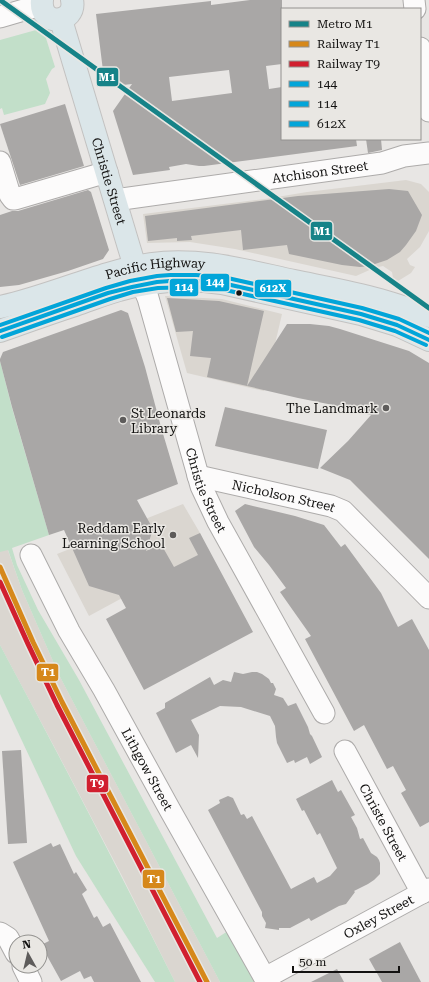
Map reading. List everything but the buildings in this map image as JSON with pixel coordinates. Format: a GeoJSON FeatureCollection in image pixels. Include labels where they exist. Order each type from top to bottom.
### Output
{"type":"FeatureCollection","features":[{"type":"Feature","properties":{"kind":"main road"},"geometry":{"type":"LineString","coordinates":[[41,3],[42,10],[45,14],[54,20],[70,5]]}},
{"type":"Feature","properties":{"kind":"main road","name":"Christie Street"},"geometry":{"type":"LineString","coordinates":[[70,5],[106,172],[138,276]]}},
{"type":"Feature","properties":{"kind":"main road","name":"Pacific Highway"},"geometry":{"type":"LineString","coordinates":[[0,331],[118,290],[152,264],[176,262],[209,263],[379,300],[429,316]]}},
{"type":"Feature","properties":{"kind":"main road","name":"Pacific Highway"},"geometry":{"type":"LineString","coordinates":[[0,306],[37,297],[112,272],[165,281],[192,280],[222,283],[361,314],[397,325],[429,340]]}},
{"type":"Feature","properties":{"kind":"street"},"geometry":{"type":"LineString","coordinates":[[0,17],[41,3]]}},
{"type":"Feature","properties":{"kind":"street"},"geometry":{"type":"LineString","coordinates":[[421,55],[429,111]]}},
{"type":"Feature","properties":{"kind":"street","name":"Atchison Street"},"geometry":{"type":"LineString","coordinates":[[115,200],[382,163],[404,156],[429,153]]}},
{"type":"Feature","properties":{"kind":"street"},"geometry":{"type":"LineString","coordinates":[[0,162],[10,195],[13,199],[106,172]]}},
{"type":"Feature","properties":{"kind":"street","name":"Christie Street"},"geometry":{"type":"LineString","coordinates":[[138,276],[148,298],[201,486],[218,522],[324,713]]}},
{"type":"Feature","properties":{"kind":"street","name":"Nicholson Street"},"geometry":{"type":"LineString","coordinates":[[198,476],[331,506],[343,511],[429,598]]}},
{"type":"Feature","properties":{"kind":"street","name":"Lithgow Street"},"geometry":{"type":"LineString","coordinates":[[31,555],[70,631],[266,980]]}},
{"type":"Feature","properties":{"kind":"street","name":"Christe Street"},"geometry":{"type":"LineString","coordinates":[[345,751],[425,891]]}},
{"type":"Feature","properties":{"kind":"street","name":"Oxley Street"},"geometry":{"type":"LineString","coordinates":[[266,980],[425,891]]}},
{"type":"Feature","properties":{"kind":"shaded area"},"geometry":{"type":"Polygon","coordinates":[[[406,180],[421,184],[429,192],[429,231],[420,247],[407,259],[410,265],[415,267],[411,273],[398,281],[393,278],[392,272],[383,266],[374,268],[356,276],[235,249],[190,242],[147,243],[143,214],[406,180]]]}},
{"type":"Feature","properties":{"kind":"shaded area"},"geometry":{"type":"Polygon","coordinates":[[[165,296],[222,299],[282,314],[264,391],[187,373],[165,296]]]}},
{"type":"Feature","properties":{"kind":"shaded area"},"geometry":{"type":"Polygon","coordinates":[[[183,504],[200,533],[214,563],[148,584],[89,616],[57,554],[183,504]]]}},
{"type":"Feature","properties":{"kind":"shaded area"},"geometry":{"type":"Polygon","coordinates":[[[0,528],[22,590],[59,675],[220,982],[175,982],[121,874],[0,645],[0,528]]]}},
{"type":"Feature","properties":{"kind":"green space"},"geometry":{"type":"Polygon","coordinates":[[[36,30],[45,35],[55,67],[46,79],[50,93],[45,104],[4,115],[2,108],[0,109],[0,40],[36,30]]]}},
{"type":"Feature","properties":{"kind":"green space"},"geometry":{"type":"Polygon","coordinates":[[[0,361],[49,535],[12,548],[17,565],[38,610],[79,680],[217,938],[228,931],[255,982],[220,982],[59,675],[22,590],[8,550],[0,552],[0,361]]]}},
{"type":"Feature","properties":{"kind":"green space"},"geometry":{"type":"Polygon","coordinates":[[[0,645],[89,813],[175,982],[155,982],[76,856],[0,694],[0,645]]]}},
{"type":"Feature","properties":{"kind":"metro line","name":"M1"},"geometry":{"type":"LineString","coordinates":[[0,0],[429,308]]}},
{"type":"Feature","properties":{"kind":"rail line","name":"T1"},"geometry":{"type":"LineString","coordinates":[[0,567],[33,642],[62,702],[207,982]]}},
{"type":"Feature","properties":{"kind":"rail line","name":"T9"},"geometry":{"type":"LineString","coordinates":[[0,582],[57,705],[200,982]]}},
{"type":"Feature","properties":{"kind":"transit line","name":"612X"},"geometry":{"type":"LineString","coordinates":[[0,325],[130,281],[157,276],[196,275],[223,277],[362,308],[399,319],[429,333]]}},
{"type":"Feature","properties":{"kind":"transit line","name":"144"},"geometry":{"type":"LineString","coordinates":[[0,331],[108,293],[157,282],[196,281],[222,283],[361,314],[397,325],[429,340]]}},
{"type":"Feature","properties":{"kind":"transit line","name":"114"},"geometry":{"type":"LineString","coordinates":[[2,337],[133,292],[158,288],[196,287],[221,289],[359,320],[395,331],[426,345]]}},
{"type":"Feature","properties":{"kind":"place","name":"The Landmark"},"geometry":{"type":"Point","coordinates":[386,408]}},
{"type":"Feature","properties":{"kind":"place","name":"St Leonards Library"},"geometry":{"type":"Point","coordinates":[123,420]}},
{"type":"Feature","properties":{"kind":"place","name":"Reddam Early Learning School"},"geometry":{"type":"Point","coordinates":[173,535]}}]}
